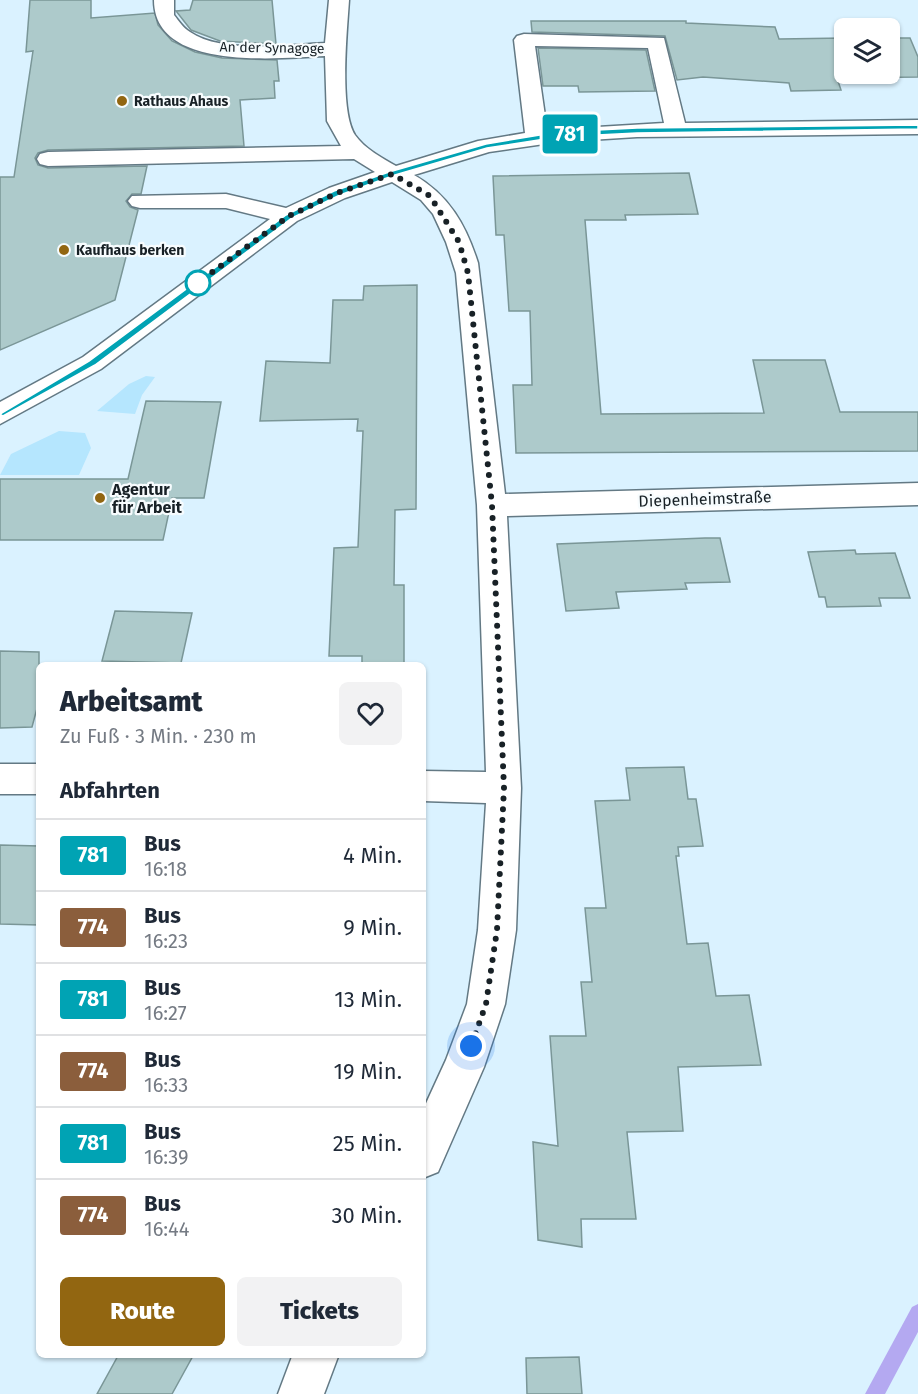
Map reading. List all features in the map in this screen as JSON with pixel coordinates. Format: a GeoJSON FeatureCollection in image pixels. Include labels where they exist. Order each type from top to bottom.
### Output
{"type":"FeatureCollection","features":[{"type":"Feature","properties":{"kind":"street","name":"An der Synagoge"},"geometry":{"type":"LineString","coordinates":[[164,0],[164,16],[182,37],[205,47],[244,51],[335,49]]}},
{"type":"Feature","properties":{"kind":"street"},"geometry":{"type":"LineString","coordinates":[[339,0],[335,49],[338,122],[349,144],[358,152],[430,196],[459,242],[468,273],[492,505],[504,788],[497,930],[486,1004],[464,1067],[426,1150]]}},
{"type":"Feature","properties":{"kind":"street"},"geometry":{"type":"LineString","coordinates":[[537,138],[524,40],[657,42],[676,130]]}},
{"type":"Feature","properties":{"kind":"street"},"geometry":{"type":"LineString","coordinates":[[0,414],[92,363],[289,216],[337,193],[392,174],[486,146],[537,138],[676,130],[918,127]]}},
{"type":"Feature","properties":{"kind":"street"},"geometry":{"type":"LineString","coordinates":[[48,159],[358,152]]}},
{"type":"Feature","properties":{"kind":"street"},"geometry":{"type":"LineString","coordinates":[[140,201],[226,201],[289,216]]}},
{"type":"Feature","properties":{"kind":"street","name":"Diepenheimstraße"},"geometry":{"type":"LineString","coordinates":[[492,505],[918,494]]}},
{"type":"Feature","properties":{"kind":"street"},"geometry":{"type":"LineString","coordinates":[[0,779],[36,779]]}},
{"type":"Feature","properties":{"kind":"street"},"geometry":{"type":"LineString","coordinates":[[426,786],[504,788]]}},
{"type":"Feature","properties":{"kind":"street"},"geometry":{"type":"LineString","coordinates":[[301,1394],[314,1358]]}},
{"type":"Feature","properties":{"kind":"shaded area"},"geometry":{"type":"Polygon","coordinates":[[[146,376],[155,377],[142,395],[135,414],[97,411],[129,384],[146,376]]]}},
{"type":"Feature","properties":{"kind":"shaded area"},"geometry":{"type":"Polygon","coordinates":[[[59,431],[85,433],[91,448],[79,475],[0,475],[11,454],[59,431]]]}},
{"type":"Feature","properties":{"kind":"building"},"geometry":{"type":"Polygon","coordinates":[[[30,0],[91,0],[91,18],[155,13],[158,25],[172,41],[195,52],[222,58],[277,60],[279,81],[274,81],[275,98],[240,100],[244,146],[48,150],[38,153],[35,158],[38,165],[48,168],[147,166],[141,194],[132,194],[126,201],[130,207],[138,210],[115,300],[0,350],[0,177],[14,177],[33,51],[26,52],[30,0]]]}},
{"type":"Feature","properties":{"kind":"building"},"geometry":{"type":"Polygon","coordinates":[[[193,0],[272,0],[276,44],[220,41],[191,30],[176,11],[190,10],[193,0]]]}},
{"type":"Feature","properties":{"kind":"building"},"geometry":{"type":"Polygon","coordinates":[[[531,21],[686,21],[686,23],[775,27],[779,39],[834,38],[834,84],[839,84],[841,90],[791,91],[789,83],[703,77],[677,80],[665,36],[532,32],[531,21]]]}},
{"type":"Feature","properties":{"kind":"building"},"geometry":{"type":"Polygon","coordinates":[[[900,38],[910,38],[918,57],[918,77],[900,77],[900,38]]]}},
{"type":"Feature","properties":{"kind":"building"},"geometry":{"type":"Polygon","coordinates":[[[538,48],[646,50],[655,91],[579,92],[578,86],[543,86],[538,48]]]}},
{"type":"Feature","properties":{"kind":"building"},"geometry":{"type":"Polygon","coordinates":[[[689,173],[698,214],[625,215],[626,220],[585,220],[601,414],[764,413],[753,360],[825,360],[840,412],[918,412],[918,451],[516,453],[513,385],[532,385],[530,311],[509,311],[504,235],[496,235],[493,176],[689,173]]]}},
{"type":"Feature","properties":{"kind":"building"},"geometry":{"type":"Polygon","coordinates":[[[417,285],[416,509],[395,510],[394,585],[404,585],[404,662],[362,662],[362,656],[329,656],[334,548],[358,547],[363,431],[357,431],[358,419],[260,421],[266,361],[330,363],[333,300],[363,300],[364,286],[417,285]]]}},
{"type":"Feature","properties":{"kind":"building"},"geometry":{"type":"Polygon","coordinates":[[[146,401],[221,402],[204,498],[172,498],[163,540],[0,540],[0,479],[128,479],[146,401]]]}},
{"type":"Feature","properties":{"kind":"building"},"geometry":{"type":"Polygon","coordinates":[[[720,538],[730,582],[685,583],[687,589],[616,592],[619,608],[566,611],[557,544],[720,538]]]}},
{"type":"Feature","properties":{"kind":"building"},"geometry":{"type":"Polygon","coordinates":[[[855,550],[856,554],[895,553],[910,598],[879,598],[881,606],[827,607],[825,597],[819,597],[808,552],[855,550]]]}},
{"type":"Feature","properties":{"kind":"building"},"geometry":{"type":"Polygon","coordinates":[[[115,611],[192,613],[181,662],[102,661],[115,611]]]}},
{"type":"Feature","properties":{"kind":"building"},"geometry":{"type":"Polygon","coordinates":[[[0,651],[39,652],[39,662],[36,662],[36,712],[32,727],[0,728],[0,651]]]}},
{"type":"Feature","properties":{"kind":"building"},"geometry":{"type":"Polygon","coordinates":[[[684,767],[688,799],[696,799],[703,846],[678,847],[679,856],[676,856],[687,944],[708,943],[716,996],[749,995],[761,1065],[678,1067],[683,1131],[627,1132],[636,1219],[581,1219],[582,1247],[538,1240],[533,1142],[558,1146],[550,1036],[586,1036],[581,982],[592,982],[585,908],[606,908],[595,801],[630,800],[626,768],[684,767]]]}},
{"type":"Feature","properties":{"kind":"building"},"geometry":{"type":"Polygon","coordinates":[[[0,845],[36,846],[36,925],[0,924],[0,845]]]}},
{"type":"Feature","properties":{"kind":"building"},"geometry":{"type":"Polygon","coordinates":[[[579,1357],[582,1394],[527,1394],[526,1358],[579,1357]]]}},
{"type":"Feature","properties":{"kind":"building"},"geometry":{"type":"Polygon","coordinates":[[[117,1358],[192,1358],[172,1394],[97,1394],[117,1358]]]}},
{"type":"Feature","properties":{"kind":"waterway"},"geometry":{"type":"LineString","coordinates":[[875,1394],[918,1313]]}},
{"type":"Feature","properties":{"kind":"bus line","name":"781"},"geometry":{"type":"LineString","coordinates":[[0,414],[92,363],[289,216],[337,193],[392,174],[486,146],[558,135],[637,130],[918,127]]}},
{"type":"Feature","properties":{"kind":"place","name":"Rathaus Ahaus"},"geometry":{"type":"Point","coordinates":[122,101]}},
{"type":"Feature","properties":{"kind":"place","name":"Kaufhaus berken"},"geometry":{"type":"Point","coordinates":[64,250]}},
{"type":"Feature","properties":{"kind":"place","name":"Agentur für Arbeit"},"geometry":{"type":"Point","coordinates":[100,498]}},
{"type":"Feature","properties":{"kind":"route"},"geometry":{"type":"LineString","coordinates":[[198,283],[192,287],[289,216],[337,193],[392,174],[430,196],[459,242],[468,273],[492,505],[504,788],[497,930],[486,1004],[471,1046]]}}]}
